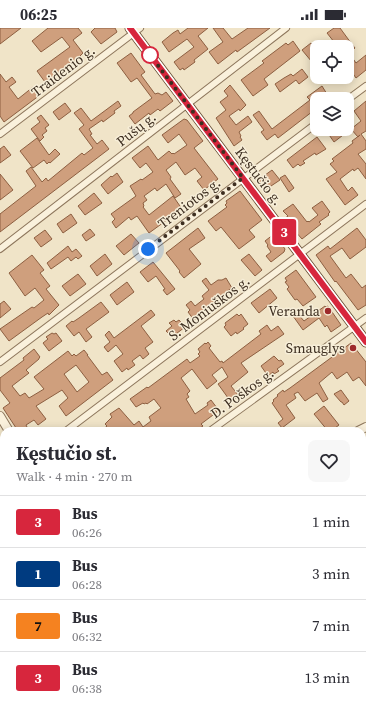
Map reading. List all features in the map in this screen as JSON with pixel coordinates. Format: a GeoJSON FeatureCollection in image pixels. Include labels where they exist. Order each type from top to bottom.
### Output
{"type":"FeatureCollection","features":[{"type":"Feature","properties":{"kind":"main road","name":"Kęstučio g."},"geometry":{"type":"LineString","coordinates":[[135,30],[187,104],[366,342]]}},
{"type":"Feature","properties":{"kind":"street","name":"Pušų g."},"geometry":{"type":"LineString","coordinates":[[0,249],[286,28]]}},
{"type":"Feature","properties":{"kind":"street","name":"Traidenio g."},"geometry":{"type":"LineString","coordinates":[[0,134],[135,30]]}},
{"type":"Feature","properties":{"kind":"street"},"geometry":{"type":"LineString","coordinates":[[354,95],[366,86]]}},
{"type":"Feature","properties":{"kind":"street","name":"Treniotos g."},"geometry":{"type":"LineString","coordinates":[[0,362],[310,128]]}},
{"type":"Feature","properties":{"kind":"street","name":"S. Moniuškos g."},"geometry":{"type":"LineString","coordinates":[[71,427],[366,204]]}},
{"type":"Feature","properties":{"kind":"street","name":"D. Poškos g."},"geometry":{"type":"LineString","coordinates":[[215,427],[366,318]]}},
{"type":"Feature","properties":{"kind":"street"},"geometry":{"type":"LineString","coordinates":[[0,416],[7,427]]}},
{"type":"Feature","properties":{"kind":"building"},"geometry":{"type":"Polygon","coordinates":[[[0,28],[21,28],[0,44],[0,28]]]}},
{"type":"Feature","properties":{"kind":"building"},"geometry":{"type":"Polygon","coordinates":[[[48,28],[78,28],[82,33],[73,40],[83,53],[80,56],[81,57],[67,65],[50,81],[45,82],[37,71],[70,47],[62,37],[41,52],[32,41],[48,28]]]}},
{"type":"Feature","properties":{"kind":"building"},"geometry":{"type":"Polygon","coordinates":[[[95,28],[115,28],[117,32],[101,44],[91,32],[95,28]]]}},
{"type":"Feature","properties":{"kind":"building"},"geometry":{"type":"Polygon","coordinates":[[[188,28],[208,28],[198,36],[208,49],[194,60],[195,62],[184,70],[183,68],[180,70],[174,62],[194,47],[187,39],[169,52],[162,42],[178,30],[180,34],[188,28]]]}},
{"type":"Feature","properties":{"kind":"building"},"geometry":{"type":"Polygon","coordinates":[[[213,28],[223,28],[232,39],[248,28],[270,28],[237,52],[236,50],[218,64],[209,52],[223,42],[213,28]]]}},
{"type":"Feature","properties":{"kind":"building"},"geometry":{"type":"Polygon","coordinates":[[[334,28],[340,28],[349,40],[332,40],[327,33],[334,28]]]}},
{"type":"Feature","properties":{"kind":"building"},"geometry":{"type":"Polygon","coordinates":[[[293,41],[300,51],[264,79],[268,85],[253,96],[241,80],[264,63],[262,61],[286,43],[288,45],[293,41]]]}},
{"type":"Feature","properties":{"kind":"building"},"geometry":{"type":"Polygon","coordinates":[[[310,44],[310,60],[302,50],[310,44]]]}},
{"type":"Feature","properties":{"kind":"building"},"geometry":{"type":"Polygon","coordinates":[[[131,53],[145,72],[141,75],[155,94],[158,93],[162,95],[166,92],[173,101],[160,111],[158,109],[150,115],[149,113],[135,124],[129,116],[152,98],[137,78],[131,82],[117,63],[131,53]]]}},
{"type":"Feature","properties":{"kind":"building"},"geometry":{"type":"Polygon","coordinates":[[[366,55],[366,70],[356,78],[354,75],[354,60],[356,63],[366,55]]]}},
{"type":"Feature","properties":{"kind":"building"},"geometry":{"type":"Polygon","coordinates":[[[302,69],[308,77],[299,84],[296,80],[280,92],[275,84],[291,74],[293,76],[302,69]]]}},
{"type":"Feature","properties":{"kind":"building"},"geometry":{"type":"Polygon","coordinates":[[[0,74],[6,82],[12,77],[16,82],[9,87],[18,99],[33,87],[40,95],[4,122],[0,116],[0,74]]]}},
{"type":"Feature","properties":{"kind":"building"},"geometry":{"type":"Polygon","coordinates":[[[230,85],[246,105],[240,111],[239,109],[229,116],[236,125],[248,116],[252,122],[239,132],[242,140],[234,146],[216,118],[226,110],[220,102],[228,96],[224,91],[230,85]]]}},
{"type":"Feature","properties":{"kind":"building"},"geometry":{"type":"Polygon","coordinates":[[[322,86],[326,92],[314,92],[322,86]]]}},
{"type":"Feature","properties":{"kind":"building"},"geometry":{"type":"Polygon","coordinates":[[[310,100],[310,113],[278,138],[275,134],[267,140],[261,132],[264,130],[253,115],[259,111],[272,129],[310,100]]]}},
{"type":"Feature","properties":{"kind":"building"},"geometry":{"type":"Polygon","coordinates":[[[118,101],[121,106],[114,111],[115,113],[103,122],[102,120],[89,129],[92,134],[90,135],[97,144],[102,140],[109,149],[0,232],[0,214],[36,186],[26,171],[31,167],[42,182],[46,178],[48,181],[82,153],[84,155],[93,148],[79,129],[84,125],[74,113],[81,108],[91,121],[118,101]]]}},
{"type":"Feature","properties":{"kind":"building"},"geometry":{"type":"Polygon","coordinates":[[[366,101],[366,131],[361,134],[366,141],[366,149],[358,154],[366,164],[366,179],[358,168],[354,171],[353,169],[340,179],[348,191],[352,187],[358,195],[345,205],[326,179],[337,172],[330,164],[334,161],[332,159],[353,143],[352,141],[358,137],[354,132],[354,127],[361,121],[354,111],[366,101]]]}},
{"type":"Feature","properties":{"kind":"building"},"geometry":{"type":"Polygon","coordinates":[[[65,103],[71,111],[59,120],[53,112],[65,103]]]}},
{"type":"Feature","properties":{"kind":"building"},"geometry":{"type":"Polygon","coordinates":[[[41,115],[49,125],[45,128],[47,131],[42,135],[44,137],[40,141],[31,129],[40,122],[37,118],[41,115]]]}},
{"type":"Feature","properties":{"kind":"building"},"geometry":{"type":"Polygon","coordinates":[[[184,119],[187,120],[203,141],[194,148],[218,179],[204,190],[197,181],[202,177],[195,168],[185,175],[176,162],[166,170],[171,177],[170,179],[181,194],[175,198],[166,184],[157,191],[155,188],[144,196],[147,200],[143,203],[143,207],[149,215],[173,196],[182,209],[149,233],[137,216],[131,220],[129,217],[116,228],[112,222],[115,219],[111,214],[136,196],[130,186],[153,172],[146,163],[140,168],[132,158],[148,146],[158,160],[169,151],[174,154],[187,145],[179,134],[168,143],[162,135],[184,119]]]}},
{"type":"Feature","properties":{"kind":"building"},"geometry":{"type":"Polygon","coordinates":[[[330,136],[342,136],[334,142],[330,136]]]}},
{"type":"Feature","properties":{"kind":"building"},"geometry":{"type":"Polygon","coordinates":[[[317,137],[326,149],[316,155],[315,153],[303,161],[305,163],[300,166],[298,164],[293,168],[287,160],[317,137]]]}},
{"type":"Feature","properties":{"kind":"building"},"geometry":{"type":"Polygon","coordinates":[[[37,138],[49,155],[55,149],[60,154],[50,163],[49,162],[47,164],[44,160],[33,168],[20,151],[37,138]]]}},
{"type":"Feature","properties":{"kind":"building"},"geometry":{"type":"Polygon","coordinates":[[[4,146],[11,155],[0,163],[0,149],[4,146]]]}},
{"type":"Feature","properties":{"kind":"building"},"geometry":{"type":"Polygon","coordinates":[[[272,170],[280,180],[265,190],[257,181],[272,170]]]}},
{"type":"Feature","properties":{"kind":"building"},"geometry":{"type":"Polygon","coordinates":[[[117,173],[123,182],[108,194],[101,185],[117,173]]]}},
{"type":"Feature","properties":{"kind":"building"},"geometry":{"type":"Polygon","coordinates":[[[0,174],[13,190],[0,200],[0,174]]]}},
{"type":"Feature","properties":{"kind":"building"},"geometry":{"type":"Polygon","coordinates":[[[285,175],[294,188],[289,192],[280,178],[285,175]]]}},
{"type":"Feature","properties":{"kind":"building"},"geometry":{"type":"Polygon","coordinates":[[[240,191],[262,220],[249,230],[255,237],[239,249],[221,227],[216,231],[208,221],[227,207],[225,205],[227,203],[226,201],[240,191]]]}},
{"type":"Feature","properties":{"kind":"building"},"geometry":{"type":"Polygon","coordinates":[[[94,193],[102,203],[85,215],[78,206],[94,193]]]}},
{"type":"Feature","properties":{"kind":"building"},"geometry":{"type":"Polygon","coordinates":[[[322,201],[330,212],[328,214],[329,215],[319,222],[321,224],[302,239],[294,230],[293,231],[284,219],[288,216],[283,211],[293,204],[307,222],[309,222],[318,215],[312,208],[322,201]]]}},
{"type":"Feature","properties":{"kind":"building"},"geometry":{"type":"Polygon","coordinates":[[[71,214],[77,223],[63,233],[57,224],[71,214]]]}},
{"type":"Feature","properties":{"kind":"building"},"geometry":{"type":"Polygon","coordinates":[[[198,228],[205,238],[189,249],[201,264],[184,278],[166,253],[198,228]]]}},
{"type":"Feature","properties":{"kind":"building"},"geometry":{"type":"Polygon","coordinates":[[[357,228],[366,240],[366,247],[350,259],[342,248],[330,256],[346,278],[351,274],[362,288],[366,285],[366,305],[358,310],[336,281],[335,282],[316,255],[328,246],[330,249],[357,228]]]}},
{"type":"Feature","properties":{"kind":"building"},"geometry":{"type":"Polygon","coordinates":[[[90,229],[95,235],[86,241],[82,235],[90,229]]]}},
{"type":"Feature","properties":{"kind":"building"},"geometry":{"type":"Polygon","coordinates":[[[45,230],[52,239],[41,247],[34,238],[45,230]]]}},
{"type":"Feature","properties":{"kind":"building"},"geometry":{"type":"Polygon","coordinates":[[[131,234],[139,243],[124,255],[116,246],[131,234]]]}},
{"type":"Feature","properties":{"kind":"building"},"geometry":{"type":"Polygon","coordinates":[[[274,234],[285,249],[284,252],[271,262],[266,256],[271,252],[265,241],[274,234]]]}},
{"type":"Feature","properties":{"kind":"building"},"geometry":{"type":"Polygon","coordinates":[[[68,246],[72,252],[76,249],[82,256],[78,259],[76,257],[71,261],[68,257],[51,269],[47,263],[68,246]]]}},
{"type":"Feature","properties":{"kind":"building"},"geometry":{"type":"Polygon","coordinates":[[[105,254],[112,264],[97,276],[90,266],[105,254]]]}},
{"type":"Feature","properties":{"kind":"building"},"geometry":{"type":"Polygon","coordinates":[[[249,254],[262,270],[255,276],[241,260],[249,254]]]}},
{"type":"Feature","properties":{"kind":"building"},"geometry":{"type":"Polygon","coordinates":[[[32,255],[44,270],[40,273],[50,286],[46,289],[59,305],[49,315],[48,313],[9,341],[0,329],[44,300],[35,288],[25,296],[9,273],[32,255]]]}},
{"type":"Feature","properties":{"kind":"building"},"geometry":{"type":"Polygon","coordinates":[[[153,262],[175,289],[167,295],[163,290],[165,289],[156,276],[148,282],[140,272],[153,262]]]}},
{"type":"Feature","properties":{"kind":"building"},"geometry":{"type":"Polygon","coordinates":[[[296,270],[316,297],[303,306],[297,299],[295,300],[287,289],[289,287],[285,282],[287,281],[285,278],[296,270]]]}},
{"type":"Feature","properties":{"kind":"building"},"geometry":{"type":"Polygon","coordinates":[[[78,274],[86,284],[70,296],[62,286],[78,274]]]}},
{"type":"Feature","properties":{"kind":"building"},"geometry":{"type":"Polygon","coordinates":[[[206,278],[211,285],[218,280],[226,278],[232,288],[226,292],[227,294],[194,320],[188,312],[190,310],[186,305],[191,301],[195,306],[204,299],[202,296],[209,290],[202,281],[206,278]]]}},
{"type":"Feature","properties":{"kind":"building"},"geometry":{"type":"Polygon","coordinates":[[[127,282],[134,292],[117,305],[110,295],[127,282]]]}},
{"type":"Feature","properties":{"kind":"building"},"geometry":{"type":"Polygon","coordinates":[[[270,289],[277,298],[259,313],[251,303],[270,289]]]}},
{"type":"Feature","properties":{"kind":"building"},"geometry":{"type":"Polygon","coordinates":[[[4,301],[11,309],[0,318],[0,304],[4,301]]]}},
{"type":"Feature","properties":{"kind":"building"},"geometry":{"type":"Polygon","coordinates":[[[101,302],[109,312],[86,329],[92,337],[86,342],[79,332],[74,336],[66,326],[101,302]]]}},
{"type":"Feature","properties":{"kind":"building"},"geometry":{"type":"Polygon","coordinates":[[[325,306],[328,306],[341,325],[331,332],[327,325],[325,327],[319,318],[303,330],[293,316],[297,313],[304,321],[325,306]]]}},
{"type":"Feature","properties":{"kind":"building"},"geometry":{"type":"Polygon","coordinates":[[[151,310],[155,315],[141,326],[153,342],[145,348],[149,354],[143,359],[140,355],[132,361],[135,365],[122,372],[114,361],[123,354],[116,345],[108,352],[104,347],[110,342],[105,335],[109,331],[114,338],[151,310]]]}},
{"type":"Feature","properties":{"kind":"building"},"geometry":{"type":"Polygon","coordinates":[[[237,314],[239,316],[241,314],[248,324],[237,334],[236,332],[231,336],[224,327],[226,325],[225,323],[237,314]]]}},
{"type":"Feature","properties":{"kind":"building"},"geometry":{"type":"Polygon","coordinates":[[[174,320],[176,322],[179,320],[185,327],[172,337],[166,331],[172,326],[169,323],[174,320]]]}},
{"type":"Feature","properties":{"kind":"building"},"geometry":{"type":"Polygon","coordinates":[[[267,325],[271,331],[278,326],[284,334],[241,363],[248,372],[231,386],[239,396],[231,402],[218,384],[228,377],[222,367],[212,375],[217,381],[207,389],[192,369],[181,378],[190,391],[187,394],[189,397],[186,399],[195,414],[208,405],[207,403],[211,400],[217,408],[215,409],[217,412],[201,424],[203,426],[143,427],[151,421],[149,417],[161,408],[154,399],[147,404],[143,403],[136,407],[130,399],[147,387],[148,388],[187,359],[190,363],[200,356],[198,354],[200,352],[198,349],[205,343],[206,344],[208,342],[211,346],[209,348],[220,362],[222,361],[223,363],[261,334],[259,331],[267,325]]]}},
{"type":"Feature","properties":{"kind":"building"},"geometry":{"type":"Polygon","coordinates":[[[52,333],[56,333],[62,341],[49,351],[43,343],[48,339],[46,337],[52,333]]]}},
{"type":"Feature","properties":{"kind":"building"},"geometry":{"type":"Polygon","coordinates":[[[351,343],[366,362],[366,386],[359,377],[353,381],[347,372],[337,379],[332,372],[319,383],[328,399],[323,402],[317,393],[305,401],[298,392],[294,394],[296,398],[286,405],[295,418],[281,427],[278,423],[283,419],[272,403],[278,396],[277,395],[283,390],[284,392],[351,343]]]}},
{"type":"Feature","properties":{"kind":"building"},"geometry":{"type":"Polygon","coordinates":[[[34,349],[40,357],[26,370],[29,373],[12,386],[20,396],[25,393],[29,398],[44,389],[34,377],[68,351],[72,356],[74,354],[76,356],[84,350],[102,375],[107,372],[113,380],[66,416],[59,406],[68,398],[62,390],[36,406],[46,419],[38,425],[34,420],[26,425],[27,427],[15,427],[3,408],[10,403],[0,390],[0,378],[24,360],[23,358],[34,349]],[[76,365],[64,374],[77,392],[89,382],[76,365]]]}},
{"type":"Feature","properties":{"kind":"building"},"geometry":{"type":"Polygon","coordinates":[[[274,356],[279,361],[281,360],[284,364],[277,369],[279,371],[274,374],[273,372],[268,376],[261,366],[274,356]]]}},
{"type":"Feature","properties":{"kind":"building"},"geometry":{"type":"Polygon","coordinates":[[[341,390],[349,401],[344,405],[334,394],[341,390]]]}},
{"type":"Feature","properties":{"kind":"building"},"geometry":{"type":"Polygon","coordinates":[[[324,406],[339,425],[336,427],[325,427],[314,414],[324,406]]]}},
{"type":"Feature","properties":{"kind":"building"},"geometry":{"type":"Polygon","coordinates":[[[119,408],[134,425],[139,421],[143,427],[107,427],[105,424],[112,417],[110,414],[119,408]]]}},
{"type":"Feature","properties":{"kind":"bus line","name":"3"},"geometry":{"type":"LineString","coordinates":[[130,28],[366,342]]}},
{"type":"Feature","properties":{"kind":"place","name":"Veranda"},"geometry":{"type":"Point","coordinates":[328,311]}},
{"type":"Feature","properties":{"kind":"place","name":"Smauglys"},"geometry":{"type":"Point","coordinates":[353,348]}},
{"type":"Feature","properties":{"kind":"route"},"geometry":{"type":"LineString","coordinates":[[148,249],[243,178],[150,55]]}}]}
